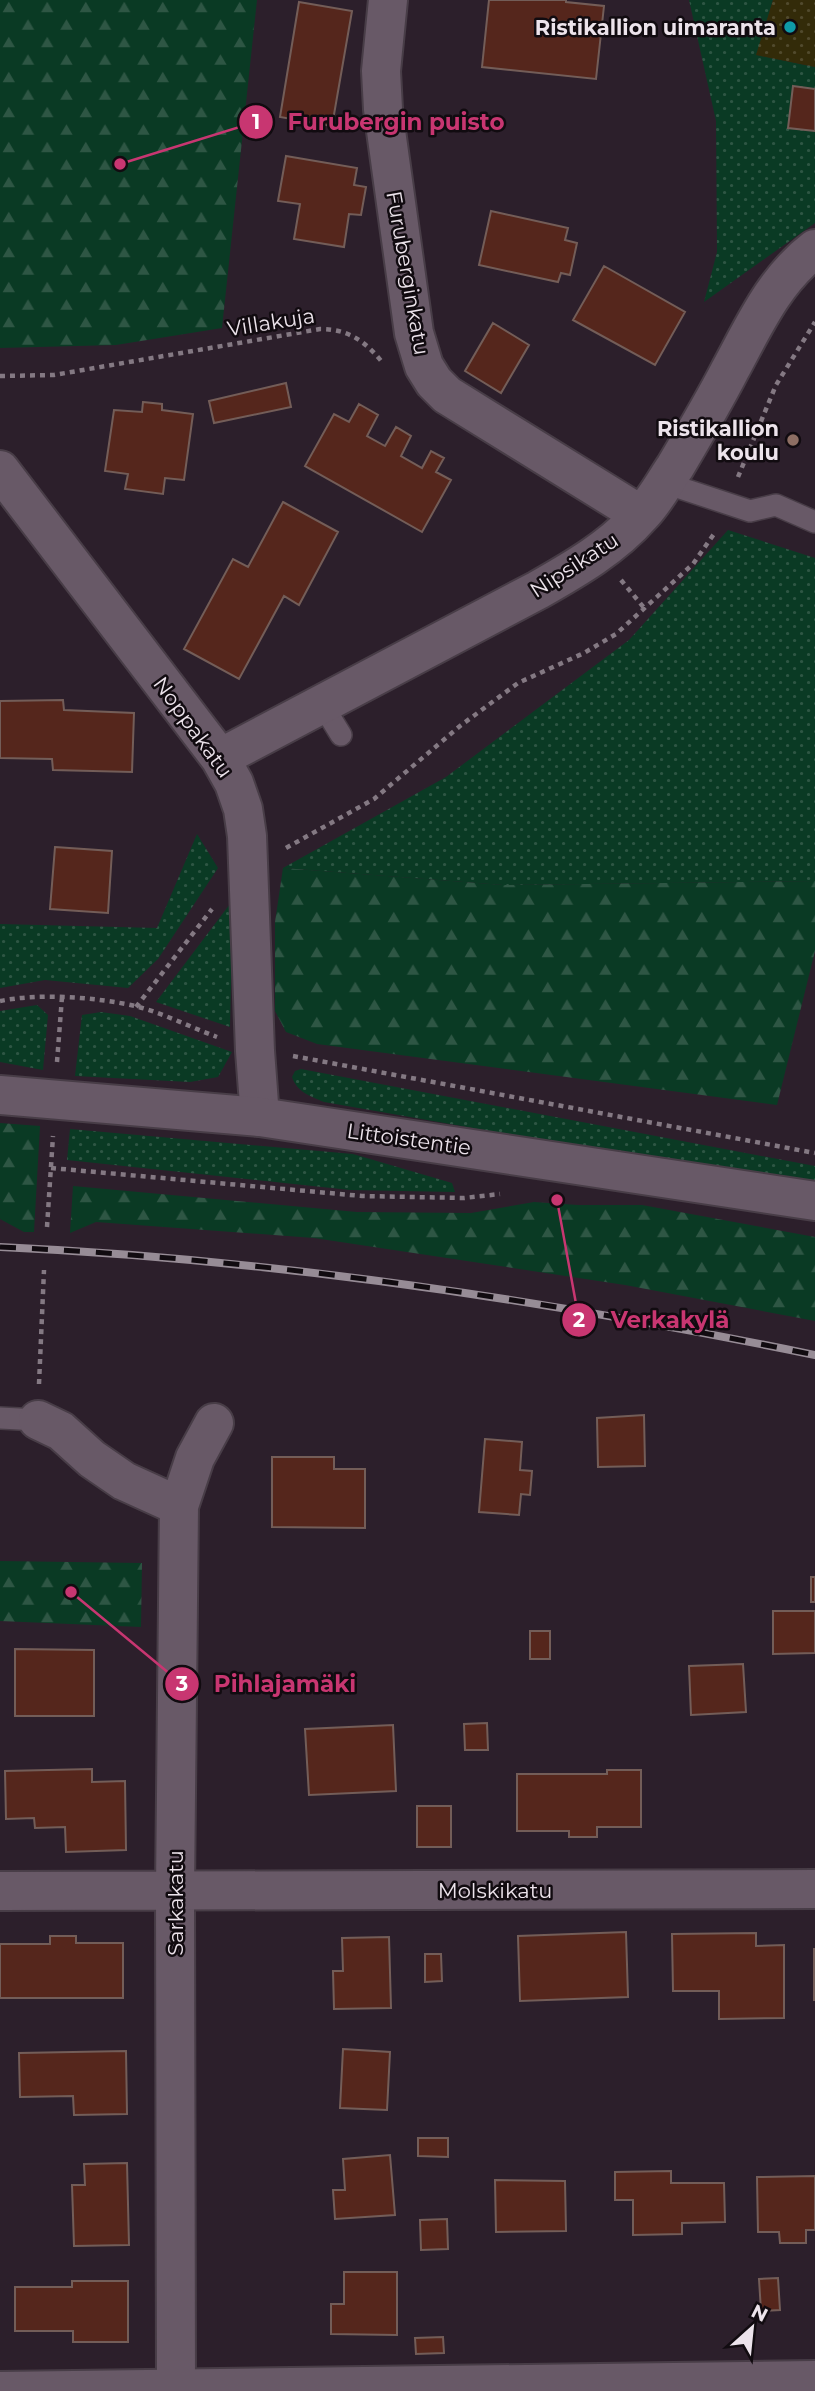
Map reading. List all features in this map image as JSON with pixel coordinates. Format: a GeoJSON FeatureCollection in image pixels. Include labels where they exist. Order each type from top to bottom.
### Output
{"type":"FeatureCollection","features":[{"type":"Feature","properties":{"kind":"street","name":"Furuberginkatu"},"geometry":{"type":"LineString","coordinates":[[387,0],[381,71],[383,110],[414,333],[424,366],[447,396],[642,515]]}},
{"type":"Feature","properties":{"kind":"street","name":"Nipsikatu"},"geometry":{"type":"LineString","coordinates":[[220,758],[332,720],[599,552],[642,515],[665,483],[695,435],[767,302],[785,276],[815,249]]}},
{"type":"Feature","properties":{"kind":"street","name":"Noppakatu"},"geometry":{"type":"LineString","coordinates":[[0,470],[220,758],[234,783],[243,809],[249,861],[255,1051],[260,1116]]}},
{"type":"Feature","properties":{"kind":"street","name":"Littoistentie"},"geometry":{"type":"LineString","coordinates":[[0,1095],[260,1116],[815,1201]]}},
{"type":"Feature","properties":{"kind":"street"},"geometry":{"type":"LineString","coordinates":[[38,1420],[61,1431],[92,1459],[124,1481],[179,1506]]}},
{"type":"Feature","properties":{"kind":"street","name":"Sarkakatu"},"geometry":{"type":"LineString","coordinates":[[176,2390],[175,1890],[179,1506],[195,1458],[214,1423]]}},
{"type":"Feature","properties":{"kind":"street","name":"Molskikatu"},"geometry":{"type":"LineString","coordinates":[[0,1891],[815,1889]]}},
{"type":"Feature","properties":{"kind":"street"},"geometry":{"type":"LineString","coordinates":[[0,2391],[815,2380]]}},
{"type":"Feature","properties":{"kind":"lane"},"geometry":{"type":"LineString","coordinates":[[665,483],[750,511],[776,505],[815,522]]}},
{"type":"Feature","properties":{"kind":"lane"},"geometry":{"type":"LineString","coordinates":[[0,1418],[38,1420]]}},
{"type":"Feature","properties":{"kind":"path"},"geometry":{"type":"LineString","coordinates":[[136,1007],[249,861],[277,852],[310,836],[374,799],[460,726],[518,683],[584,653],[616,634],[693,564],[713,536],[728,504],[776,385],[815,322]]}},
{"type":"Feature","properties":{"kind":"path","name":"Villakuja"},"geometry":{"type":"LineString","coordinates":[[0,376],[54,375],[320,329],[342,331],[363,341],[389,371]]}},
{"type":"Feature","properties":{"kind":"path"},"geometry":{"type":"LineString","coordinates":[[599,552],[645,609]]}},
{"type":"Feature","properties":{"kind":"path"},"geometry":{"type":"LineString","coordinates":[[0,1001],[23,997],[62,997],[136,1007],[255,1051],[313,1059],[815,1153]]}},
{"type":"Feature","properties":{"kind":"path"},"geometry":{"type":"LineString","coordinates":[[57,1070],[62,997]]}},
{"type":"Feature","properties":{"kind":"path"},"geometry":{"type":"LineString","coordinates":[[47,1227],[53,1129]]}},
{"type":"Feature","properties":{"kind":"path"},"geometry":{"type":"LineString","coordinates":[[51,1168],[362,1196],[464,1198],[503,1193]]}},
{"type":"Feature","properties":{"kind":"path"},"geometry":{"type":"LineString","coordinates":[[38,1420],[44,1270]]}},
{"type":"Feature","properties":{"kind":"green space"},"geometry":{"type":"Polygon","coordinates":[[[0,0],[257,0],[222,328],[116,345],[0,348],[0,0]]]}},
{"type":"Feature","properties":{"kind":"green space"},"geometry":{"type":"Polygon","coordinates":[[[689,0],[773,0],[757,55],[815,67],[815,223],[704,302],[717,252],[716,121],[689,0]]]}},
{"type":"Feature","properties":{"kind":"green space"},"geometry":{"type":"Polygon","coordinates":[[[728,530],[815,558],[815,881],[503,885],[283,868],[446,777],[629,640],[728,530]]]}},
{"type":"Feature","properties":{"kind":"green space"},"geometry":{"type":"Polygon","coordinates":[[[197,834],[218,868],[158,959],[128,988],[45,980],[0,988],[0,924],[157,928],[197,834]]]}},
{"type":"Feature","properties":{"kind":"green space"},"geometry":{"type":"Polygon","coordinates":[[[283,868],[503,885],[815,881],[815,951],[777,1105],[317,1044],[286,1032],[275,1011],[275,922],[283,868]]]}},
{"type":"Feature","properties":{"kind":"green space"},"geometry":{"type":"Polygon","coordinates":[[[233,900],[230,1027],[156,1002],[233,900]]]}},
{"type":"Feature","properties":{"kind":"green space"},"geometry":{"type":"Polygon","coordinates":[[[37,1005],[48,1015],[43,1070],[0,1062],[0,1011],[37,1005]]]}},
{"type":"Feature","properties":{"kind":"green space"},"geometry":{"type":"Polygon","coordinates":[[[101,1012],[130,1016],[232,1052],[218,1077],[190,1082],[75,1076],[82,1015],[101,1012]]]}},
{"type":"Feature","properties":{"kind":"green space"},"geometry":{"type":"Polygon","coordinates":[[[301,1069],[815,1166],[815,1188],[324,1102],[297,1086],[292,1077],[295,1071],[301,1069]]]}},
{"type":"Feature","properties":{"kind":"green space"},"geometry":{"type":"Polygon","coordinates":[[[0,1123],[40,1126],[34,1232],[24,1232],[0,1219],[0,1123]]]}},
{"type":"Feature","properties":{"kind":"green space"},"geometry":{"type":"Polygon","coordinates":[[[70,1129],[353,1154],[452,1183],[455,1192],[350,1190],[67,1160],[70,1129]]]}},
{"type":"Feature","properties":{"kind":"green space"},"geometry":{"type":"Polygon","coordinates":[[[73,1186],[357,1212],[471,1213],[534,1202],[642,1205],[815,1237],[815,1321],[625,1285],[314,1238],[96,1222],[70,1233],[73,1186]]]}},
{"type":"Feature","properties":{"kind":"green space"},"geometry":{"type":"Polygon","coordinates":[[[0,1561],[142,1563],[141,1627],[0,1621],[0,1561]]]}},
{"type":"Feature","properties":{"kind":"sand","name":"Ristikallion uimaranta"},"geometry":{"type":"Polygon","coordinates":[[[773,0],[815,0],[815,67],[756,55],[773,0]]]}},
{"type":"Feature","properties":{"kind":"building"},"geometry":{"type":"Polygon","coordinates":[[[489,0],[566,0],[604,6],[596,79],[482,67],[489,0]]]}},
{"type":"Feature","properties":{"kind":"building"},"geometry":{"type":"Polygon","coordinates":[[[299,2],[352,11],[332,126],[280,117],[299,2]]]}},
{"type":"Feature","properties":{"kind":"building"},"geometry":{"type":"Polygon","coordinates":[[[793,86],[815,89],[815,131],[788,128],[793,86]]]}},
{"type":"Feature","properties":{"kind":"building"},"geometry":{"type":"Polygon","coordinates":[[[286,156],[357,168],[354,185],[366,187],[361,215],[349,214],[344,247],[294,239],[300,204],[278,201],[286,156]]]}},
{"type":"Feature","properties":{"kind":"building"},"geometry":{"type":"Polygon","coordinates":[[[491,211],[568,228],[565,240],[577,243],[570,275],[561,273],[558,282],[479,265],[491,211]]]}},
{"type":"Feature","properties":{"kind":"building"},"geometry":{"type":"Polygon","coordinates":[[[604,266],[685,312],[655,365],[573,320],[604,266]]]}},
{"type":"Feature","properties":{"kind":"building"},"geometry":{"type":"Polygon","coordinates":[[[493,323],[529,345],[501,393],[465,371],[493,323]]]}},
{"type":"Feature","properties":{"kind":"building"},"geometry":{"type":"Polygon","coordinates":[[[286,383],[291,407],[214,423],[209,401],[286,383]]]}},
{"type":"Feature","properties":{"kind":"building"},"geometry":{"type":"Polygon","coordinates":[[[143,402],[162,404],[162,410],[193,414],[184,480],[165,478],[163,494],[125,489],[128,474],[105,471],[114,410],[142,412],[143,402]]]}},
{"type":"Feature","properties":{"kind":"building"},"geometry":{"type":"Polygon","coordinates":[[[359,404],[378,415],[367,436],[385,446],[396,427],[411,436],[401,456],[422,468],[431,451],[444,458],[436,472],[451,480],[422,532],[305,466],[334,414],[349,422],[359,404]]]}},
{"type":"Feature","properties":{"kind":"building"},"geometry":{"type":"Polygon","coordinates":[[[283,502],[338,532],[299,605],[284,596],[239,679],[184,649],[233,559],[248,567],[283,502]]]}},
{"type":"Feature","properties":{"kind":"building"},"geometry":{"type":"Polygon","coordinates":[[[63,700],[64,710],[134,713],[132,772],[53,770],[52,759],[0,758],[0,701],[63,700]]]}},
{"type":"Feature","properties":{"kind":"building"},"geometry":{"type":"Polygon","coordinates":[[[55,847],[112,851],[108,913],[50,909],[55,847]]]}},
{"type":"Feature","properties":{"kind":"building"},"geometry":{"type":"Polygon","coordinates":[[[644,1415],[645,1466],[598,1467],[597,1418],[644,1415]]]}},
{"type":"Feature","properties":{"kind":"building"},"geometry":{"type":"Polygon","coordinates":[[[485,1439],[522,1442],[520,1470],[532,1471],[530,1495],[521,1494],[519,1515],[479,1512],[485,1439]]]}},
{"type":"Feature","properties":{"kind":"building"},"geometry":{"type":"Polygon","coordinates":[[[272,1457],[334,1457],[334,1469],[365,1469],[365,1528],[272,1527],[272,1457]]]}},
{"type":"Feature","properties":{"kind":"building"},"geometry":{"type":"Polygon","coordinates":[[[811,1577],[815,1577],[815,1602],[811,1602],[811,1577]]]}},
{"type":"Feature","properties":{"kind":"building"},"geometry":{"type":"Polygon","coordinates":[[[773,1611],[815,1611],[815,1653],[773,1654],[773,1611]]]}},
{"type":"Feature","properties":{"kind":"building"},"geometry":{"type":"Polygon","coordinates":[[[530,1631],[550,1631],[550,1659],[530,1659],[530,1631]]]}},
{"type":"Feature","properties":{"kind":"building"},"geometry":{"type":"Polygon","coordinates":[[[15,1649],[94,1650],[94,1716],[15,1716],[15,1649]]]}},
{"type":"Feature","properties":{"kind":"building"},"geometry":{"type":"Polygon","coordinates":[[[743,1664],[746,1712],[691,1715],[689,1666],[743,1664]]]}},
{"type":"Feature","properties":{"kind":"building"},"geometry":{"type":"Polygon","coordinates":[[[487,1723],[488,1750],[465,1750],[464,1724],[487,1723]]]}},
{"type":"Feature","properties":{"kind":"building"},"geometry":{"type":"Polygon","coordinates":[[[393,1725],[396,1791],[309,1795],[305,1729],[393,1725]]]}},
{"type":"Feature","properties":{"kind":"building"},"geometry":{"type":"Polygon","coordinates":[[[92,1769],[92,1782],[125,1781],[126,1850],[66,1852],[65,1827],[35,1828],[34,1818],[6,1819],[5,1771],[92,1769]]]}},
{"type":"Feature","properties":{"kind":"building"},"geometry":{"type":"Polygon","coordinates":[[[607,1770],[641,1770],[641,1827],[597,1827],[597,1837],[569,1837],[569,1831],[517,1831],[517,1774],[607,1774],[607,1770]]]}},
{"type":"Feature","properties":{"kind":"building"},"geometry":{"type":"Polygon","coordinates":[[[417,1806],[451,1806],[451,1847],[417,1847],[417,1806]]]}},
{"type":"Feature","properties":{"kind":"building"},"geometry":{"type":"Polygon","coordinates":[[[626,1932],[628,1997],[520,2001],[518,1936],[626,1932]]]}},
{"type":"Feature","properties":{"kind":"building"},"geometry":{"type":"Polygon","coordinates":[[[756,1933],[756,1946],[784,1945],[784,2018],[719,2019],[719,1991],[673,1991],[672,1934],[756,1933]]]}},
{"type":"Feature","properties":{"kind":"building"},"geometry":{"type":"Polygon","coordinates":[[[50,1936],[76,1936],[76,1943],[123,1943],[123,1998],[0,1998],[0,1944],[50,1944],[50,1936]]]}},
{"type":"Feature","properties":{"kind":"building"},"geometry":{"type":"Polygon","coordinates":[[[389,1937],[391,2008],[334,2009],[333,1971],[343,1971],[342,1938],[389,1937]]]}},
{"type":"Feature","properties":{"kind":"building"},"geometry":{"type":"Polygon","coordinates":[[[815,1949],[815,2000],[814,2000],[815,1949]]]}},
{"type":"Feature","properties":{"kind":"building"},"geometry":{"type":"Polygon","coordinates":[[[425,1954],[441,1954],[442,1981],[425,1982],[425,1954]]]}},
{"type":"Feature","properties":{"kind":"building"},"geometry":{"type":"Polygon","coordinates":[[[343,2049],[390,2052],[387,2110],[340,2108],[343,2049]]]}},
{"type":"Feature","properties":{"kind":"building"},"geometry":{"type":"Polygon","coordinates":[[[126,2051],[127,2114],[74,2115],[73,2096],[20,2097],[19,2053],[126,2051]]]}},
{"type":"Feature","properties":{"kind":"building"},"geometry":{"type":"Polygon","coordinates":[[[418,2138],[448,2138],[448,2157],[418,2156],[418,2138]]]}},
{"type":"Feature","properties":{"kind":"building"},"geometry":{"type":"Polygon","coordinates":[[[390,2155],[395,2215],[335,2219],[333,2190],[345,2190],[343,2159],[390,2155]]]}},
{"type":"Feature","properties":{"kind":"building"},"geometry":{"type":"Polygon","coordinates":[[[127,2163],[129,2245],[74,2246],[72,2185],[85,2185],[84,2164],[127,2163]]]}},
{"type":"Feature","properties":{"kind":"building"},"geometry":{"type":"Polygon","coordinates":[[[671,2171],[671,2183],[724,2183],[725,2222],[682,2223],[682,2234],[633,2235],[633,2200],[615,2200],[615,2172],[671,2171]]]}},
{"type":"Feature","properties":{"kind":"building"},"geometry":{"type":"Polygon","coordinates":[[[815,2176],[815,2230],[806,2230],[806,2243],[780,2243],[779,2232],[758,2232],[757,2177],[815,2176]]]}},
{"type":"Feature","properties":{"kind":"building"},"geometry":{"type":"Polygon","coordinates":[[[495,2180],[565,2181],[566,2231],[496,2232],[495,2180]]]}},
{"type":"Feature","properties":{"kind":"building"},"geometry":{"type":"Polygon","coordinates":[[[447,2219],[448,2249],[421,2250],[420,2220],[447,2219]]]}},
{"type":"Feature","properties":{"kind":"building"},"geometry":{"type":"Polygon","coordinates":[[[344,2272],[397,2272],[397,2335],[331,2334],[331,2304],[344,2304],[344,2272]]]}},
{"type":"Feature","properties":{"kind":"building"},"geometry":{"type":"Polygon","coordinates":[[[778,2278],[780,2310],[761,2311],[759,2279],[778,2278]]]}},
{"type":"Feature","properties":{"kind":"building"},"geometry":{"type":"Polygon","coordinates":[[[72,2281],[128,2281],[128,2342],[73,2342],[73,2331],[15,2331],[15,2287],[72,2287],[72,2281]]]}},
{"type":"Feature","properties":{"kind":"building"},"geometry":{"type":"Polygon","coordinates":[[[443,2337],[444,2353],[416,2354],[415,2338],[443,2337]]]}},
{"type":"Feature","properties":{"kind":"railway"},"geometry":{"type":"LineString","coordinates":[[0,1247],[205,1261],[409,1285],[613,1317],[815,1355]]}},
{"type":"Feature","properties":{"kind":"place","name":"Ristikallion uimaranta"},"geometry":{"type":"Point","coordinates":[790,27]}},
{"type":"Feature","properties":{"kind":"place","name":"Furubergin puisto"},"geometry":{"type":"Point","coordinates":[120,164]}},
{"type":"Feature","properties":{"kind":"place","name":"Ristikallion koulu"},"geometry":{"type":"Point","coordinates":[793,440]}},
{"type":"Feature","properties":{"kind":"place","name":"Verkakylä"},"geometry":{"type":"Point","coordinates":[557,1200]}},
{"type":"Feature","properties":{"kind":"place","name":"Pihlajamäki"},"geometry":{"type":"Point","coordinates":[71,1592]}}]}
